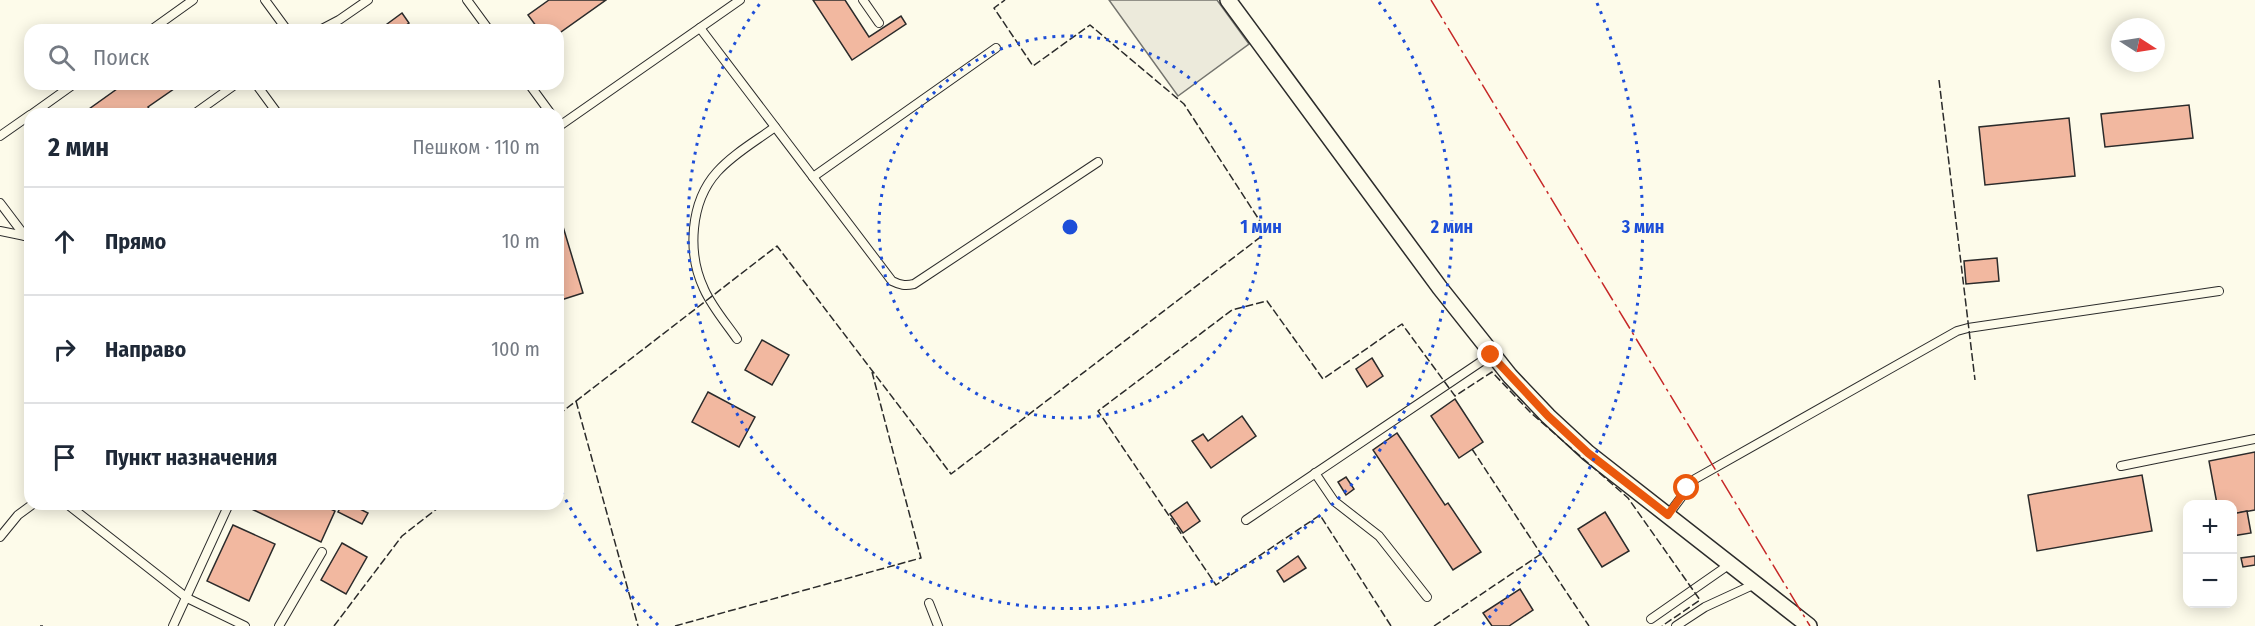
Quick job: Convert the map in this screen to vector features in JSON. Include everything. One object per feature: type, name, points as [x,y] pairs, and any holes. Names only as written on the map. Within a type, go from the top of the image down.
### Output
[{"type":"street","points":[[1228,0],[1491,355],[1548,416],[1588,453],[1809,626]]},
{"type":"lane","points":[[159,24],[193,0]]},
{"type":"lane","points":[[265,0],[283,24]]},
{"type":"lane","points":[[331,24],[368,0]]},
{"type":"lane","points":[[467,0],[485,24]]},
{"type":"lane","points":[[564,122],[740,0]]},
{"type":"lane","points":[[863,0],[879,23]]},
{"type":"lane","points":[[700,28],[892,281],[906,286],[914,284],[1098,162]]},
{"type":"lane","points":[[813,177],[996,48]]},
{"type":"lane","points":[[41,108],[66,90]]},
{"type":"lane","points":[[202,108],[228,90]]},
{"type":"lane","points":[[260,90],[273,108]]},
{"type":"lane","points":[[533,90],[547,108]]},
{"type":"lane","points":[[0,136],[24,120]]},
{"type":"lane","points":[[737,339],[700,280],[694,247],[694,226],[706,187],[717,172],[730,159],[775,127]]},
{"type":"lane","points":[[0,202],[24,232]]},
{"type":"lane","points":[[0,231],[24,236]]},
{"type":"lane","points":[[1668,515],[1695,479],[1957,331],[2219,291]]},
{"type":"lane","points":[[1246,520],[1491,355]]},
{"type":"lane","points":[[2121,466],[2255,439]]},
{"type":"lane","points":[[1316,473],[1334,501],[1379,536],[1427,597]]},
{"type":"lane","points":[[0,537],[25,510]]},
{"type":"lane","points":[[75,510],[187,598],[245,626]]},
{"type":"lane","points":[[173,626],[226,510]]},
{"type":"lane","points":[[279,626],[322,552]]},
{"type":"lane","points":[[1651,619],[1730,564]]},
{"type":"lane","points":[[1676,626],[1706,607],[1755,584]]},
{"type":"lane","points":[[929,603],[938,626]]},
{"type":"shaded area","points":[[1109,0],[1217,0],[1249,44],[1178,96]]},
{"type":"building","points":[[549,0],[606,0],[564,30],[564,24],[535,24],[528,15]]},
{"type":"building","points":[[813,0],[845,0],[869,37],[901,16],[906,24],[852,60]]},
{"type":"building","points":[[402,13],[409,23],[408,24],[387,24]]},
{"type":"building","points":[[116,90],[172,90],[149,108],[90,108]]},
{"type":"building","points":[[2189,105],[2193,138],[2105,147],[2101,114]]},
{"type":"building","points":[[2069,118],[2075,176],[1985,185],[1979,127]]},
{"type":"building","points":[[564,230],[583,293],[564,299]]},
{"type":"building","points":[[1997,258],[1999,281],[1966,284],[1964,261]]},
{"type":"building","points":[[762,340],[789,355],[772,385],[745,370]]},
{"type":"building","points":[[1372,358],[1383,376],[1367,387],[1356,369]]},
{"type":"building","points":[[708,392],[755,417],[739,447],[692,422]]},
{"type":"building","points":[[1455,399],[1483,442],[1459,458],[1431,416]]},
{"type":"building","points":[[1242,416],[1256,436],[1211,468],[1192,441],[1203,434],[1208,441]]},
{"type":"building","points":[[1397,433],[1445,505],[1448,503],[1481,552],[1453,570],[1373,450]]},
{"type":"building","points":[[2255,452],[2255,510],[2237,513],[2237,500],[2216,500],[2209,461]]},
{"type":"building","points":[[2142,475],[2152,531],[2037,551],[2028,495]]},
{"type":"building","points":[[1346,477],[1354,489],[1346,495],[1338,482]]},
{"type":"building","points":[[1187,502],[1200,521],[1183,533],[1170,514]]},
{"type":"building","points":[[254,510],[335,511],[321,542]]},
{"type":"building","points":[[339,510],[362,510],[368,513],[362,524],[338,512]]},
{"type":"building","points":[[2247,511],[2251,533],[2237,535],[2237,513]]},
{"type":"building","points":[[1605,512],[1629,551],[1602,567],[1578,529]]},
{"type":"building","points":[[233,525],[275,544],[249,601],[207,581]]},
{"type":"building","points":[[342,543],[367,557],[346,594],[321,580]]},
{"type":"building","points":[[1298,556],[1306,568],[1284,582],[1277,571]]},
{"type":"building","points":[[2255,556],[2255,565],[2243,567],[2241,558]]},
{"type":"building","points":[[1520,589],[1533,610],[1509,626],[1492,626],[1483,613]]},
{"type":"fence","points":[[564,410],[777,246],[951,474],[1267,232],[1184,104],[1090,25],[1033,66],[994,8],[1005,0]]},
{"type":"fence","points":[[1939,80],[1975,380]]},
{"type":"fence","points":[[1391,626],[1320,515],[1216,585],[1098,411],[1232,310],[1267,301],[1323,379],[1402,324],[1455,396],[1492,372],[1531,413],[1628,498],[1700,600],[1662,626]]},
{"type":"fence","points":[[675,626],[921,558],[872,372]]},
{"type":"fence","points":[[576,401],[638,626]]},
{"type":"fence","points":[[1472,449],[1541,554]]},
{"type":"fence","points":[[334,626],[402,536],[435,510]]},
{"type":"fence","points":[[1434,626],[1541,554],[1589,626]]},
{"type":"power","points":[[1431,0],[1810,626]]},
{"type":"route","points":[[1491,355],[1548,416],[1588,453],[1668,515],[1687,488]]}]
